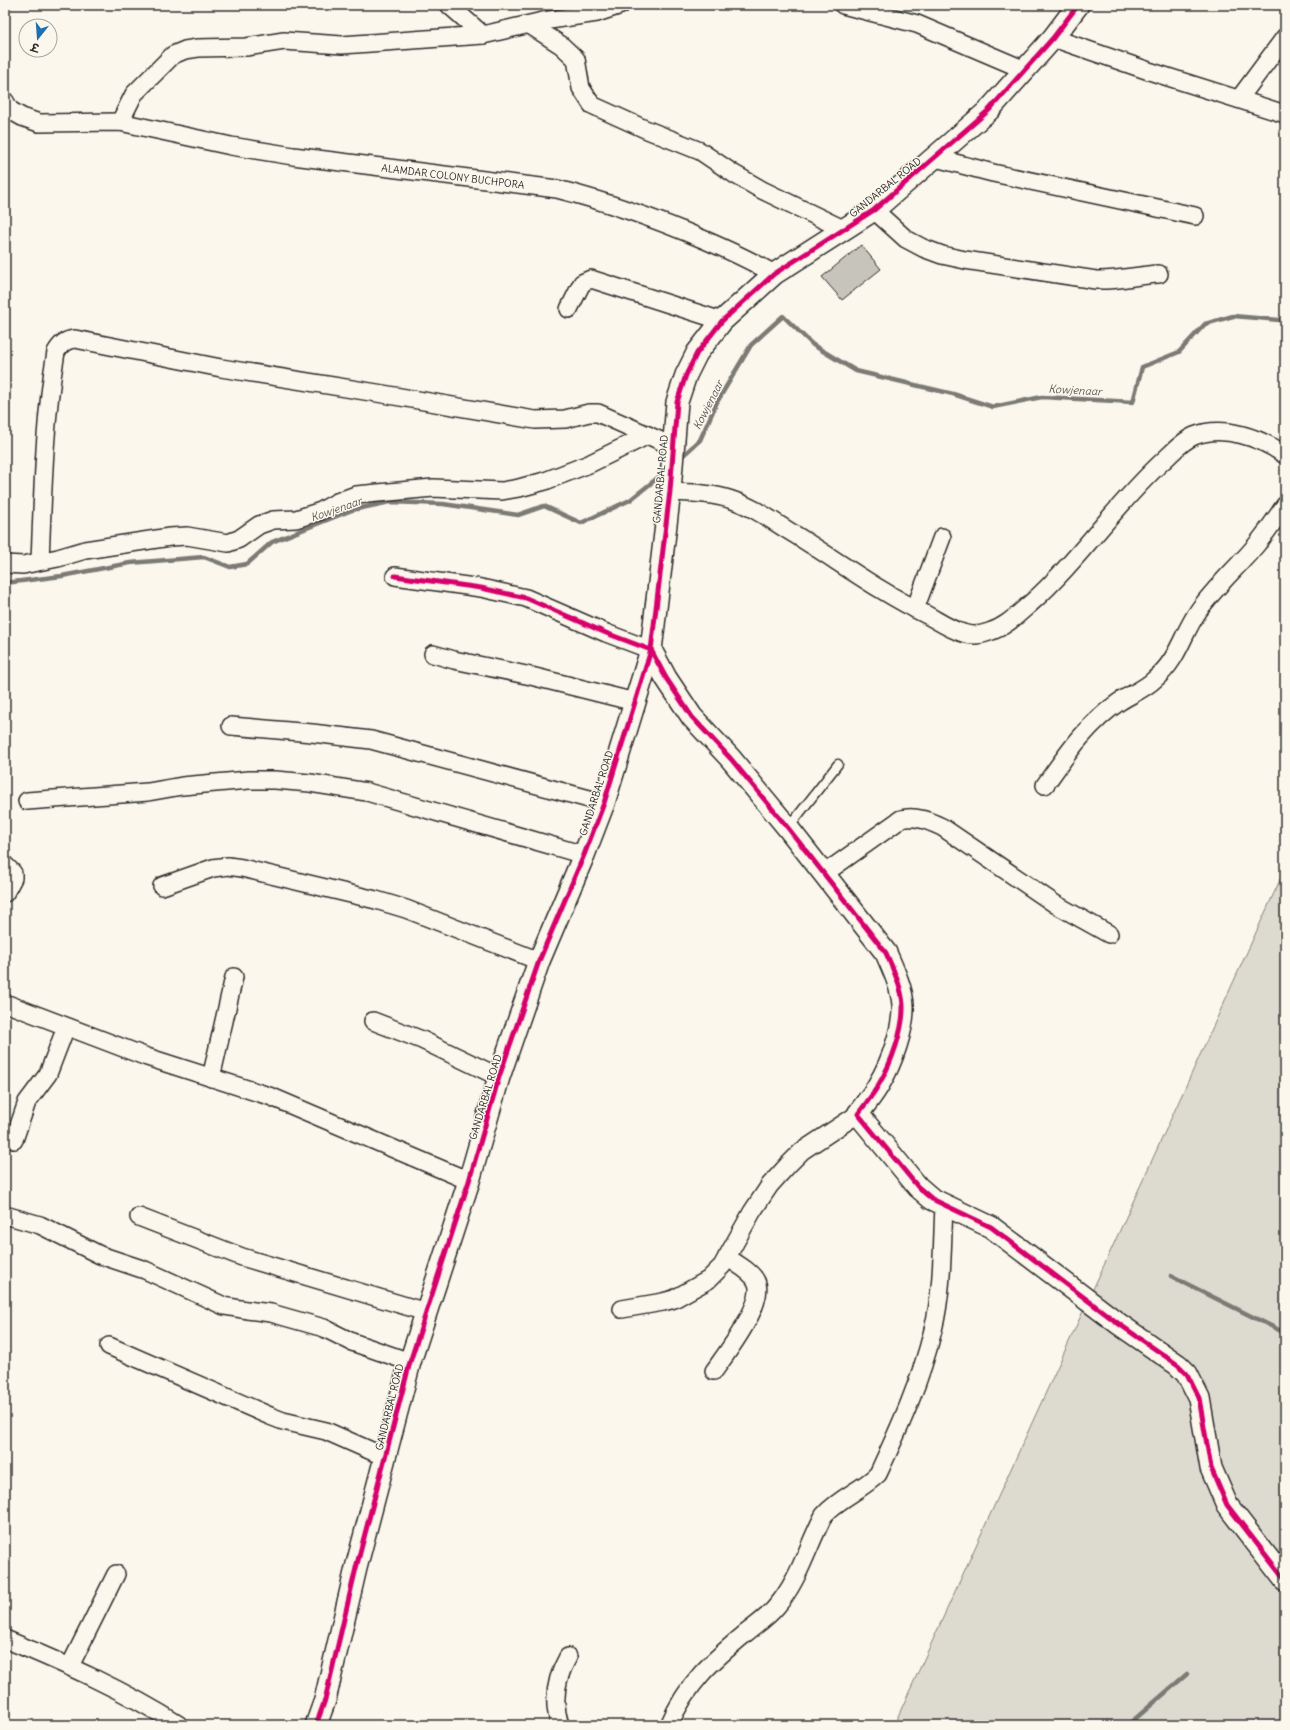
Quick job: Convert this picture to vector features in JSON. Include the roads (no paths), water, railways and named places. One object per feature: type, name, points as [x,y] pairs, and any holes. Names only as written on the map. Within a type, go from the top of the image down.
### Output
[{"type":"street","points":[[449,5],[483,35]]},
{"type":"street","points":[[120,122],[134,94],[173,56],[185,50],[198,48],[246,48],[284,41],[342,45],[483,35],[543,21],[597,13],[621,5]]},
{"type":"street","points":[[843,5],[917,24],[1025,70]]},
{"type":"street","name":"GANDARBAL ROAD","points":[[316,1725],[325,1700],[356,1568],[410,1362],[469,1181],[499,1077],[539,961],[584,855],[604,802],[651,650],[669,491],[676,402],[686,375],[697,353],[722,321],[774,274],[845,230],[874,210],[936,158],[989,110],[1053,38],[1078,5]]},
{"type":"street","points":[[530,25],[561,45],[576,59],[581,88],[592,105],[645,129],[700,151],[734,174],[762,190],[845,230]]},
{"type":"street","points":[[1239,99],[1285,37]]},
{"type":"street","points":[[1053,38],[1149,71],[1285,114]]},
{"type":"street","name":"ALAMDAR COLONY BUCHPORA","points":[[5,101],[10,110],[22,117],[40,123],[120,122],[230,146],[293,156],[557,189],[600,200],[669,224],[752,261],[774,274]]},
{"type":"street","points":[[936,158],[993,173],[1195,216]]},
{"type":"street","points":[[874,210],[906,239],[923,248],[965,260],[1096,280],[1115,280],[1159,274]]},
{"type":"street","points":[[569,309],[582,283],[591,279],[722,321]]},
{"type":"street","points":[[40,561],[44,447],[48,408],[56,352],[60,345],[67,340],[75,339],[221,368],[535,420],[547,421],[565,419],[598,412],[672,446]]},
{"type":"street","points":[[669,491],[712,495],[732,500],[756,510],[867,581],[915,609],[963,633],[976,635],[989,632],[1007,624],[1041,594],[1146,477],[1178,446],[1194,436],[1209,432],[1230,432],[1247,435],[1270,445],[1285,455]]},
{"type":"street","points":[[5,564],[23,565],[85,550],[170,537],[187,536],[228,543],[239,540],[259,525],[273,520],[296,519],[321,511],[337,502],[356,495],[434,488],[502,491],[519,488],[545,481],[589,464],[648,435]]},
{"type":"street","points":[[1045,785],[1075,742],[1093,724],[1119,702],[1155,680],[1169,665],[1178,651],[1197,612],[1218,585],[1256,545],[1285,504]]},
{"type":"street","points":[[915,609],[942,537]]},
{"type":"street","points":[[395,576],[481,588],[526,598],[651,650],[666,678],[692,717],[732,759],[825,873],[886,953],[895,971],[903,1004],[902,1023],[887,1068],[879,1084],[858,1114],[802,1151],[770,1185],[755,1207],[727,1257],[716,1273],[699,1287],[663,1302],[622,1309]]},
{"type":"street","points":[[433,654],[454,660],[531,676],[635,702]]},
{"type":"street","points":[[230,726],[371,740],[604,802]]},
{"type":"street","points":[[27,801],[148,792],[182,786],[249,780],[303,782],[338,786],[367,792],[584,855]]},
{"type":"street","points":[[825,873],[901,819],[915,818],[928,820],[942,827],[1055,904],[1109,934]]},
{"type":"street","points":[[5,865],[12,873],[13,878],[5,893]]},
{"type":"street","points":[[162,886],[213,868],[228,866],[242,868],[376,900],[406,909],[539,961]]},
{"type":"street","points":[[211,1078],[234,977]]},
{"type":"street","points":[[5,1003],[147,1057],[272,1097],[469,1181]]},
{"type":"street","points":[[373,1021],[422,1040],[499,1077]]},
{"type":"street","points":[[14,1140],[27,1102],[48,1074],[66,1027]]},
{"type":"street","points":[[858,1114],[918,1187],[932,1199],[991,1227],[1119,1324],[1178,1365],[1187,1374],[1199,1398],[1211,1468],[1224,1499],[1227,1505],[1285,1580]]},
{"type":"street","points":[[669,1725],[687,1689],[696,1678],[720,1654],[776,1608],[796,1576],[824,1515],[830,1509],[869,1483],[878,1474],[914,1394],[934,1329],[939,1296],[944,1206]]},
{"type":"street","points":[[5,1215],[40,1225],[100,1255],[145,1270],[224,1306],[271,1312],[285,1316],[324,1328],[352,1342],[410,1362]]},
{"type":"street","points":[[139,1217],[242,1257],[426,1312]]},
{"type":"street","points":[[714,1371],[738,1337],[759,1293],[759,1287],[756,1280],[727,1257]]},
{"type":"street","points":[[108,1346],[270,1416],[326,1431],[385,1457]]},
{"type":"street","points":[[70,1666],[116,1574]]},
{"type":"street","points":[[5,1639],[70,1666],[155,1710],[179,1725]]},
{"type":"street","points":[[560,1725],[557,1716],[556,1690],[562,1667],[568,1657]]},
{"type":"lane","points":[[788,828],[838,764]]},
{"type":"waterway","name":"Kowjenaar","points":[[679,459],[700,440],[717,402],[751,345],[783,316],[813,345],[856,371],[953,394],[993,407],[1042,397],[1133,402],[1142,367],[1179,352],[1205,324],[1233,316],[1279,320],[1285,318]]},
{"type":"waterway","name":"Kowjenaar","points":[[5,583],[62,576],[130,563],[204,557],[230,567],[247,564],[272,542],[352,510],[390,502],[443,504],[518,515],[544,506],[581,523],[630,500],[665,472]]},
{"type":"waterway","points":[[1171,1276],[1285,1333]]},
{"type":"waterway","points":[[1128,1725],[1187,1674]]}]
